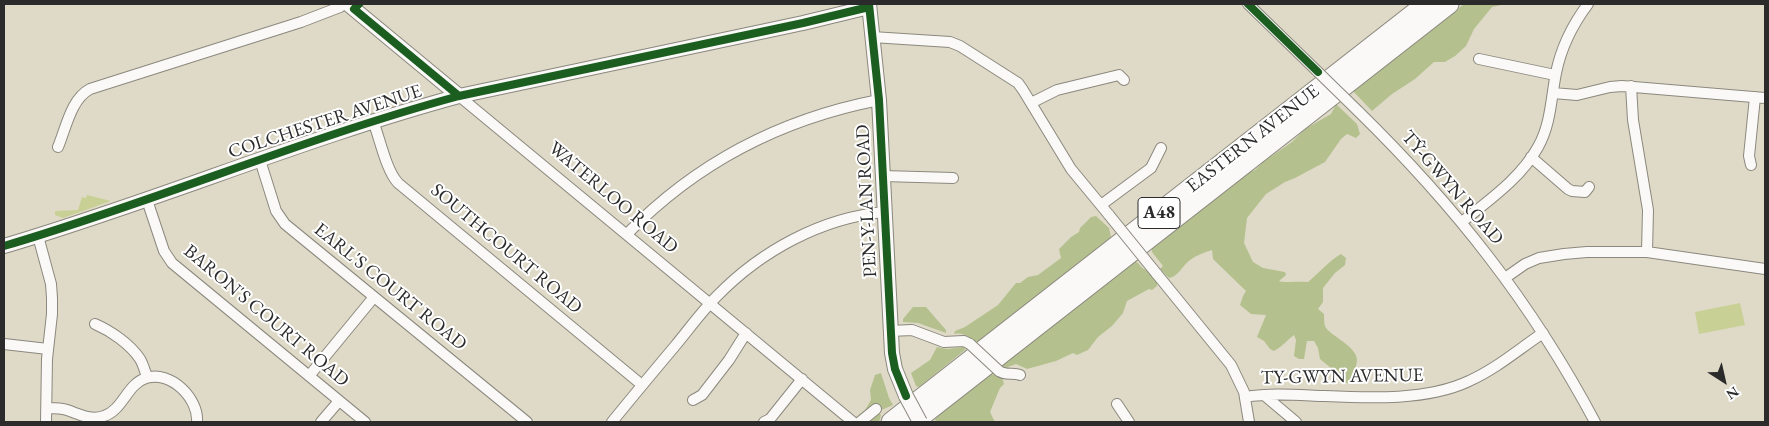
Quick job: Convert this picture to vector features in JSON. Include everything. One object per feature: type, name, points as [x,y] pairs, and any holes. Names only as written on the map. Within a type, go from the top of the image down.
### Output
[{"type":"highway","name":"EASTERN AVENUE","points":[[891,422],[1426,4]]},
{"type":"highway","name":"EASTERN AVENUE","points":[[914,422],[1449,4]]},
{"type":"street","name":"TŶ-GWYN ROAD","points":[[1248,4],[1420,173],[1462,222],[1505,278],[1543,333],[1595,422]]},
{"type":"street","points":[[1462,222],[1512,179],[1538,148],[1544,132],[1560,58],[1569,35],[1588,4]]},
{"type":"street","points":[[58,147],[76,102],[84,92],[90,89],[351,5]]},
{"type":"street","name":"WATERLOO ROAD","points":[[351,5],[853,422]]},
{"type":"street","name":"COLCHESTER AVENUE","points":[[4,246],[78,224],[373,121],[459,96],[803,23],[869,6]]},
{"type":"street","name":"PEN-Y-LAN ROAD","points":[[869,6],[879,100],[890,331],[894,363],[906,396],[920,422]]},
{"type":"street","points":[[872,37],[943,40],[955,43],[1011,78],[1023,90],[1071,169],[1231,365],[1245,397],[1249,422]]},
{"type":"street","points":[[1479,59],[1555,75]]},
{"type":"street","points":[[1031,103],[1057,90],[1068,87],[1120,76],[1124,80]]},
{"type":"street","points":[[1553,93],[1577,95],[1610,87],[1630,86],[1760,98],[1749,156],[1751,165]]},
{"type":"street","points":[[1630,86],[1633,120],[1648,210],[1647,252]]},
{"type":"street","points":[[627,234],[682,185],[750,142],[788,125],[834,110],[879,100]]},
{"type":"street","name":"SOUTHCOURT ROAD","points":[[373,121],[398,183],[642,385]]},
{"type":"street","points":[[1100,205],[1151,168],[1161,148]]},
{"type":"street","points":[[1531,158],[1572,192],[1585,192],[1589,187]]},
{"type":"street","name":"EARL'S COURT ROAD","points":[[260,160],[279,217],[285,224],[527,422]]},
{"type":"street","points":[[883,176],[953,178]]},
{"type":"street","name":"BARON'S COURT ROAD","points":[[147,200],[164,251],[172,263],[365,422]]},
{"type":"street","points":[[612,422],[716,296],[745,272],[792,240],[845,219],[884,212]]},
{"type":"street","points":[[38,236],[51,284],[52,314],[48,349],[48,408],[46,422]]},
{"type":"street","points":[[1505,278],[1525,264],[1550,256],[1587,252],[1647,252],[1765,269]]},
{"type":"street","points":[[309,376],[374,296]]},
{"type":"street","points":[[95,324],[108,330],[136,354],[143,364],[147,378]]},
{"type":"street","points":[[890,331],[912,330],[944,342],[964,341],[970,344],[999,371],[1004,374],[1014,373],[1020,376]]},
{"type":"street","points":[[693,400],[702,395],[729,360],[746,333]]},
{"type":"street","name":"TY-GWYN AVENUE","points":[[1245,397],[1286,394],[1380,397],[1442,391],[1478,377],[1543,333]]},
{"type":"street","points":[[4,344],[48,349]]},
{"type":"street","points":[[48,408],[67,410],[86,419],[98,418],[110,414],[137,383],[154,376],[168,379],[190,397],[196,408],[198,422]]},
{"type":"street","points":[[764,422],[770,419],[802,380]]},
{"type":"street","points":[[1264,395],[1296,422]]},
{"type":"street","points":[[321,422],[339,401]]},
{"type":"street","points":[[1117,404],[1129,422]]},
{"type":"street","points":[[860,422],[876,409]]},
{"type":"green space","points":[[1464,4],[1505,4],[1492,7],[1474,29],[1466,46],[1455,56],[1445,62],[1434,62],[1415,79],[1392,94],[1372,111],[1352,90]]},
{"type":"green space","points":[[1336,104],[1357,124],[1360,134],[1356,138],[1347,134],[1341,139],[1325,162],[1266,194],[1247,218],[1244,243],[1253,262],[1263,268],[1285,272],[1286,275],[1279,281],[1281,282],[1308,282],[1341,254],[1346,258],[1345,265],[1335,273],[1323,288],[1323,302],[1318,309],[1324,314],[1327,329],[1353,350],[1356,356],[1357,364],[1351,384],[1339,381],[1338,374],[1320,359],[1318,348],[1314,341],[1307,341],[1304,359],[1299,359],[1294,356],[1296,340],[1294,335],[1274,351],[1257,337],[1266,315],[1251,314],[1240,305],[1246,291],[1213,259],[1212,250],[1193,258],[1178,273],[1169,278],[1160,269],[1163,266],[1152,252],[1152,248],[1247,173],[1255,170],[1263,162],[1292,142],[1305,129],[1331,114]]},
{"type":"green space","points":[[87,195],[111,201],[63,218],[55,215],[55,211],[78,210],[82,197],[86,198]]},
{"type":"green space","points":[[1096,216],[1109,228],[1111,237],[981,342],[974,341],[966,335],[954,334],[955,331],[965,327],[998,305],[1016,283],[1020,283],[1028,277],[1038,275],[1061,258],[1059,249],[1079,232],[1080,228],[1091,217]]},
{"type":"green space","points":[[1134,261],[1157,279],[1157,286],[1127,301],[1123,313],[1112,326],[1098,337],[1088,350],[1077,355],[1073,353],[1056,361],[1027,369],[1016,364],[1005,368],[1001,366],[1112,277],[1120,274]]},
{"type":"green space","points":[[1740,303],[1745,325],[1699,334],[1695,312]]},
{"type":"green space","points":[[913,307],[926,307],[946,330],[946,333],[918,323],[903,322],[903,319]]},
{"type":"green space","points":[[937,347],[947,349],[963,347],[966,349],[919,387],[916,386],[911,373],[930,360]]},
{"type":"green space","points":[[881,373],[893,405],[877,412],[881,415],[879,422],[855,422],[856,417],[865,410],[871,400],[870,390],[875,375]]},
{"type":"green space","points":[[991,374],[1002,377],[1004,384],[1000,388],[990,412],[995,422],[936,422],[935,419],[940,414]]},
{"type":"cycle path","points":[[359,4],[354,9],[459,96]]},
{"type":"cycle path","points":[[869,4],[879,100],[892,353],[895,369],[906,396]]},
{"type":"cycle path","points":[[1248,4],[1318,72]]},
{"type":"cycle path","points":[[4,246],[344,131],[459,96],[803,23],[869,7]]}]
